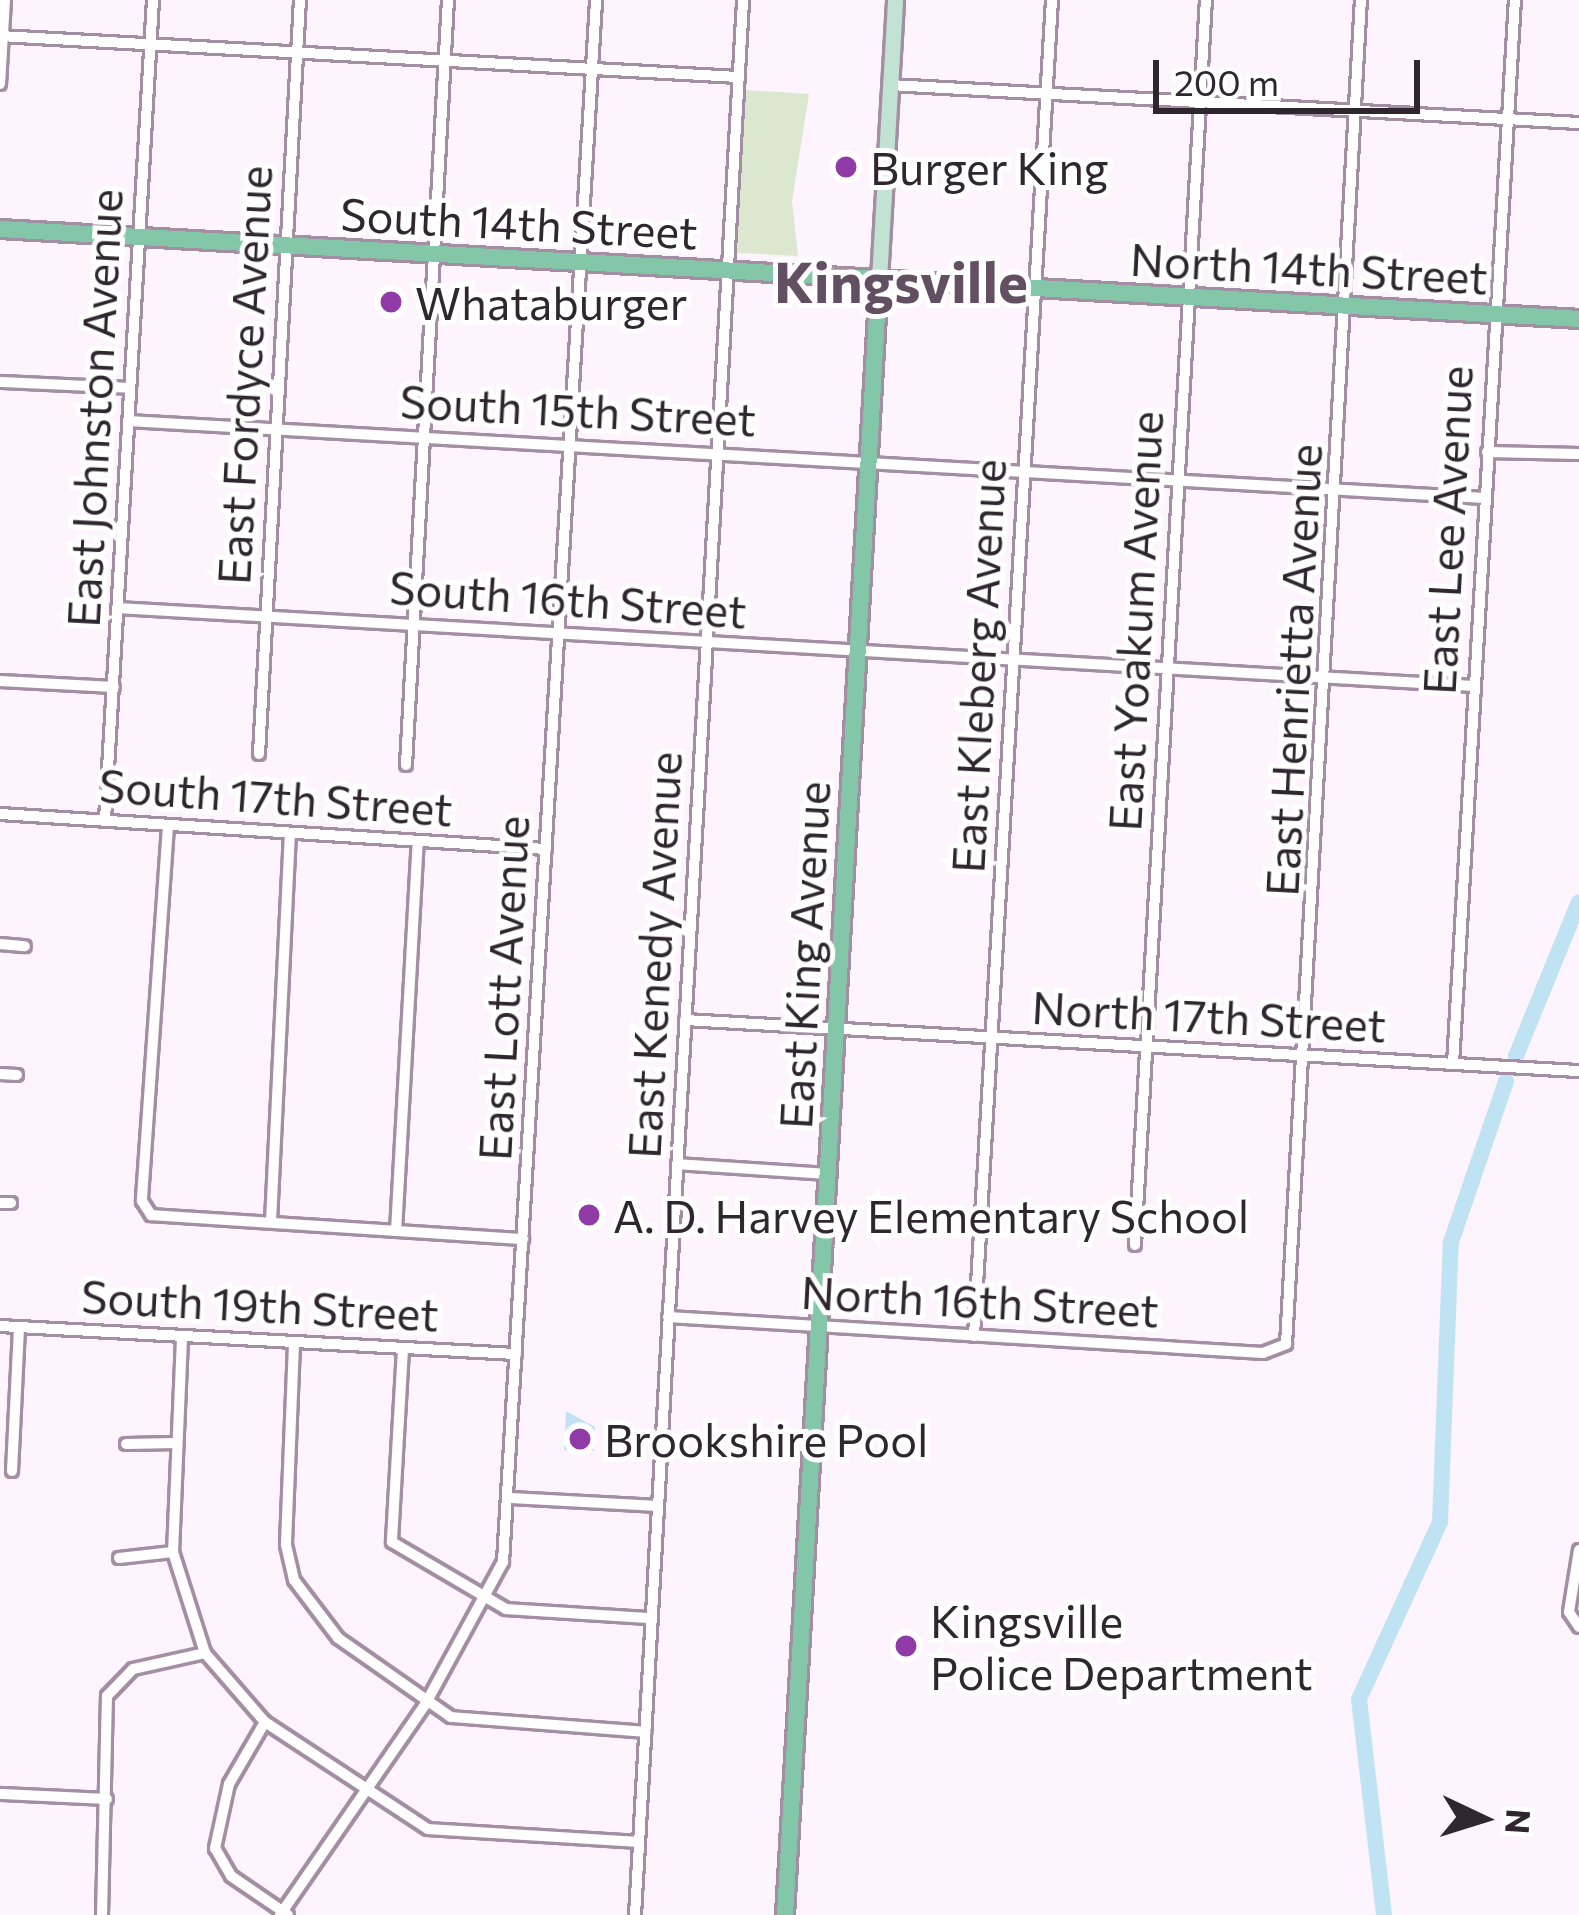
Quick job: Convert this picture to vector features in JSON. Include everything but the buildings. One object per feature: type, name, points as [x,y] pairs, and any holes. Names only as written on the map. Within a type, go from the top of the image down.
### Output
[{"type":"main road","name":"East King Avenue","points":[[785,1915],[895,0]]},
{"type":"main road","name":"South 14th Street","points":[[0,229],[1034,287]]},
{"type":"main road","name":"North 14th Street","points":[[1034,287],[1579,319]]},
{"type":"street","points":[[0,84],[5,0]]},
{"type":"street","name":"East Johnston Avenue","points":[[105,820],[153,0]]},
{"type":"street","name":"East Fordyce Avenue","points":[[259,754],[300,0]]},
{"type":"street","points":[[406,765],[410,624],[448,0]]},
{"type":"street","name":"East Lott Avenue","points":[[283,1914],[490,1601],[511,1498],[596,0]]},
{"type":"street","name":"East Kenedy Avenue","points":[[634,1915],[742,0]]},
{"type":"street","name":"East Kleberg Avenue","points":[[974,1336],[1052,0]]},
{"type":"street","name":"East Yoakum Avenue","points":[[1135,1245],[1207,0]]},
{"type":"street","name":"East Henrietta Avenue","points":[[1286,1344],[1338,490],[1352,110],[1361,0]]},
{"type":"street","name":"East Lee Avenue","points":[[1453,1064],[1493,314],[1515,0]]},
{"type":"street","points":[[1,36],[738,77]]},
{"type":"street","points":[[890,85],[1579,123]]},
{"type":"street","points":[[0,382],[130,388]]},
{"type":"street","name":"South 15th Street","points":[[128,421],[570,442],[869,464],[1485,498]]},
{"type":"street","points":[[1487,452],[1579,454]]},
{"type":"street","name":"South 16th Street","points":[[117,608],[1016,660]]},
{"type":"street","points":[[1016,660],[1474,686]]},
{"type":"street","points":[[0,681],[114,687]]},
{"type":"street","name":"South 17th Street","points":[[0,814],[546,850]]},
{"type":"street","points":[[168,826],[142,1201],[151,1216],[523,1239]]},
{"type":"street","points":[[271,1221],[290,836]]},
{"type":"street","points":[[396,1231],[418,843]]},
{"type":"street","points":[[0,944],[25,946]]},
{"type":"street","points":[[685,1020],[836,1029]]},
{"type":"street","name":"North 17th Street","points":[[836,1029],[1579,1071]]},
{"type":"street","points":[[0,1074],[17,1075]]},
{"type":"street","points":[[677,1164],[827,1174]]},
{"type":"street","name":"North 16th Street","points":[[668,1317],[1263,1352],[1286,1344]]},
{"type":"street","name":"South 19th Street","points":[[0,1326],[516,1354]]},
{"type":"street","points":[[12,1471],[19,1327]]},
{"type":"street","points":[[182,1337],[173,1552],[205,1653],[265,1722],[362,1790],[428,1829],[639,1842]]},
{"type":"street","points":[[294,1344],[285,1514],[294,1580],[338,1638],[426,1702],[477,1722],[645,1732]]},
{"type":"street","points":[[403,1349],[392,1542],[490,1601],[651,1618]]},
{"type":"street","points":[[126,1444],[176,1443]]},
{"type":"street","points":[[511,1498],[658,1506]]},
{"type":"street","points":[[1579,1550],[1569,1612],[1579,1627]]},
{"type":"street","points":[[119,1558],[173,1552]]},
{"type":"street","points":[[102,1915],[116,1677],[205,1653]]},
{"type":"street","points":[[265,1722],[229,1784],[215,1848],[231,1876],[283,1914]]},
{"type":"street","points":[[0,1794],[106,1798]]},
{"type":"green space","points":[[744,90],[809,94],[792,201],[798,256],[737,253]]},
{"type":"water","name":"Brookshire Pool","points":[[566,1411],[595,1427],[594,1451],[564,1450]]},
{"type":"waterway","points":[[1516,1056],[1579,902]]},
{"type":"waterway","points":[[1384,1915],[1359,1699],[1440,1522],[1451,1242],[1506,1081]]},
{"type":"place","name":"Burger King","points":[[846,167]]},
{"type":"place","name":"Whataburger","points":[[391,302]]},
{"type":"place","name":"A. D. Harvey Elementary School","points":[[589,1215]]},
{"type":"place","name":"Brookshire Pool","points":[[580,1439]]},
{"type":"place","name":"Kingsville Police Department","points":[[906,1646]]},
{"type":"district","name":"Kingsville","points":[[901,281]]}]
